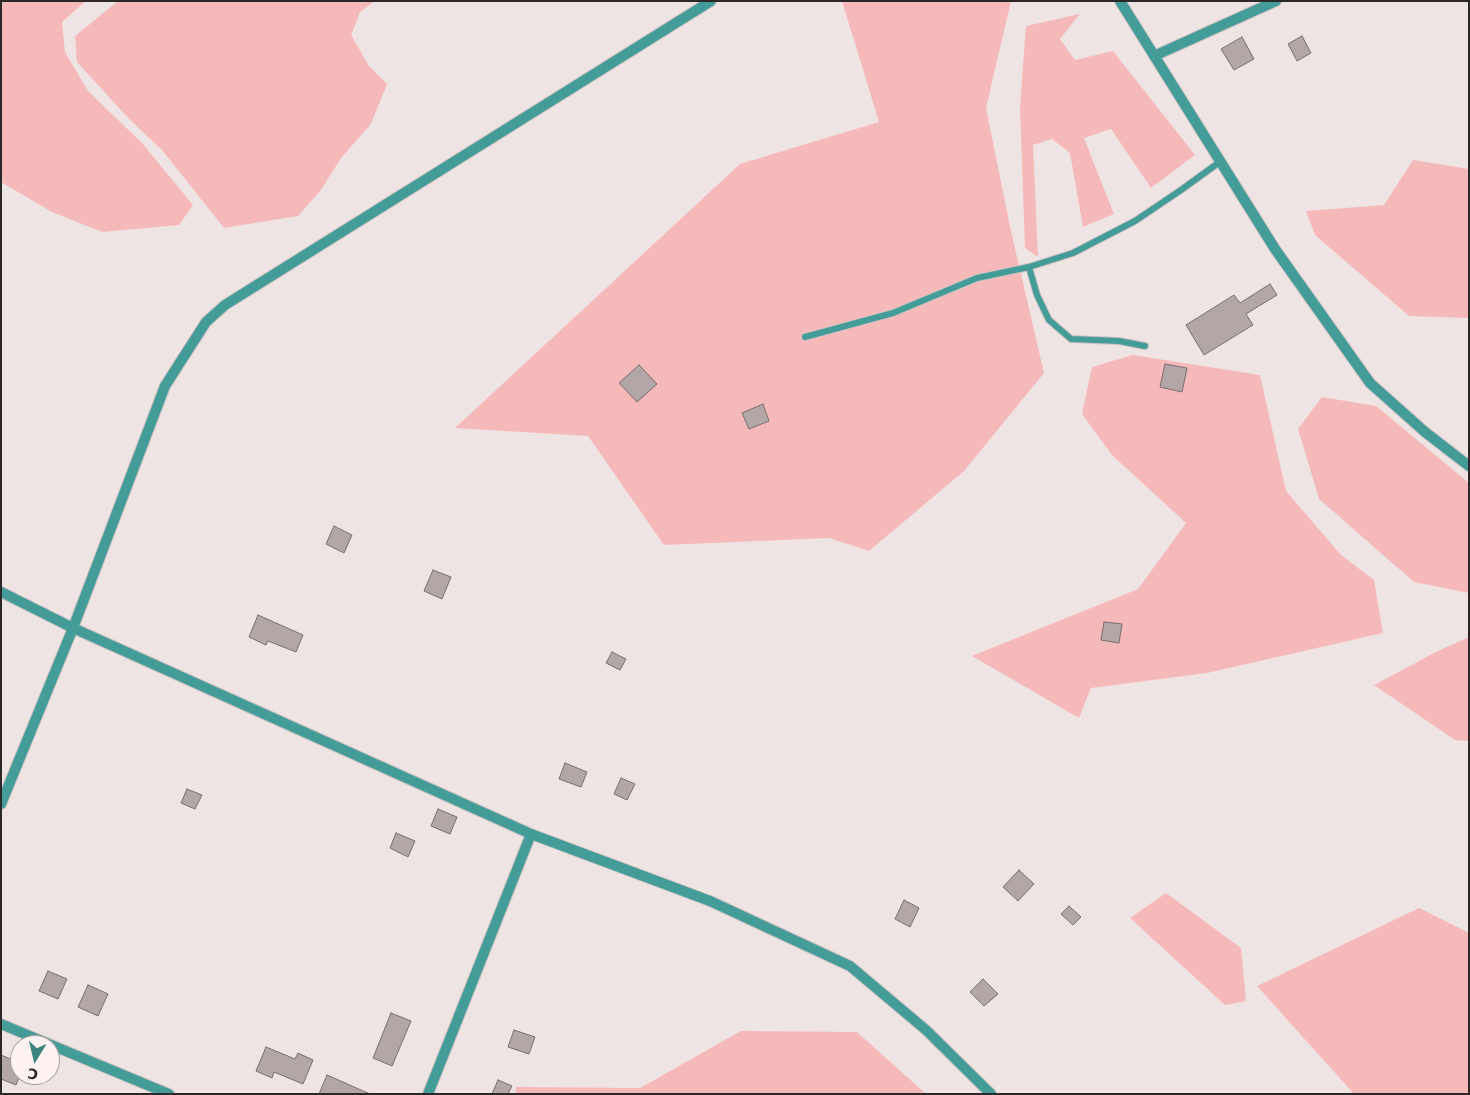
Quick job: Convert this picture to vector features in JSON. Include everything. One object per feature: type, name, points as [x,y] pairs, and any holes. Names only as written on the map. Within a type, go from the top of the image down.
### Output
[{"type":"street","points":[[1,804],[73,628],[165,386],[206,322],[225,305],[711,1]]},
{"type":"street","points":[[1120,1],[1275,248],[1370,383],[1425,432],[1469,466]]},
{"type":"street","points":[[1154,56],[1276,1]]},
{"type":"street","points":[[1,592],[73,628],[531,834],[710,901],[850,966],[926,1030],[991,1094]]},
{"type":"street","points":[[428,1094],[531,834]]},
{"type":"street","points":[[1,1024],[162,1092]]},
{"type":"lane","points":[[805,338],[893,313],[977,278],[1029,267],[1073,252],[1135,221],[1221,161]]},
{"type":"lane","points":[[1029,267],[1037,294],[1049,320],[1071,339],[1119,342],[1145,346]]},
{"type":"shaded area","points":[[1,1],[86,1],[62,22],[65,52],[88,91],[142,143],[193,205],[179,225],[102,232],[52,212],[1,182]]},
{"type":"shaded area","points":[[118,1],[375,1],[360,12],[351,35],[369,66],[387,84],[371,124],[341,158],[321,190],[298,216],[224,228],[162,150],[130,120],[77,62],[75,36]]},
{"type":"shaded area","points":[[842,1],[1011,1],[986,108],[1011,231],[1044,373],[964,471],[869,551],[829,538],[664,545],[588,436],[455,428],[740,164],[879,122]]},
{"type":"shaded area","points":[[1080,14],[1060,39],[1075,60],[1113,51],[1195,155],[1151,188],[1111,129],[1084,138],[1114,214],[1083,227],[1070,153],[1052,139],[1033,145],[1038,257],[1025,248],[1020,107],[1026,26]]},
{"type":"shaded area","points":[[1413,160],[1469,169],[1469,318],[1409,316],[1315,235],[1306,211],[1384,205]]},
{"type":"shaded area","points":[[1133,355],[1260,375],[1286,491],[1341,555],[1374,580],[1383,633],[1207,673],[1091,688],[1079,718],[972,656],[1138,589],[1186,523],[1112,455],[1082,414],[1092,367]]},
{"type":"shaded area","points":[[1322,397],[1376,406],[1469,483],[1469,593],[1414,582],[1319,499],[1298,429]]},
{"type":"shaded area","points":[[1469,637],[1469,741],[1455,740],[1374,685],[1436,652]]},
{"type":"shaded area","points":[[1166,893],[1241,948],[1246,1001],[1225,1005],[1130,918]]},
{"type":"shaded area","points":[[1419,908],[1469,933],[1469,1094],[1354,1094],[1257,986]]},
{"type":"shaded area","points":[[741,1031],[857,1032],[926,1094],[516,1094],[516,1087],[640,1088]]},
{"type":"building","points":[[1302,36],[1311,53],[1297,61],[1288,44]]},
{"type":"building","points":[[1242,37],[1254,59],[1234,70],[1221,49]]},
{"type":"building","points":[[1270,284],[1277,295],[1246,314],[1253,325],[1204,355],[1186,325],[1234,295],[1240,303]]},
{"type":"building","points":[[1165,364],[1187,368],[1182,392],[1160,387]]},
{"type":"building","points":[[639,365],[657,384],[637,402],[619,383]]},
{"type":"building","points":[[763,404],[769,421],[749,429],[742,413]]},
{"type":"building","points":[[334,526],[352,535],[344,553],[326,544]]},
{"type":"building","points":[[433,570],[451,577],[442,599],[424,591]]},
{"type":"building","points":[[258,615],[303,635],[296,652],[268,641],[266,645],[249,637]]},
{"type":"building","points":[[1104,622],[1122,624],[1119,643],[1101,640]]},
{"type":"building","points":[[612,652],[626,659],[620,670],[606,663]]},
{"type":"building","points":[[565,763],[587,772],[581,787],[559,779]]},
{"type":"building","points":[[621,778],[635,784],[627,800],[614,794]]},
{"type":"building","points":[[187,789],[202,795],[195,809],[181,803]]},
{"type":"building","points":[[438,809],[457,817],[450,834],[431,826]]},
{"type":"building","points":[[396,833],[415,841],[408,857],[390,848]]},
{"type":"building","points":[[1019,870],[1034,884],[1018,901],[1003,887]]},
{"type":"building","points":[[904,900],[919,908],[910,927],[895,919]]},
{"type":"building","points":[[1069,906],[1081,917],[1073,925],[1061,914]]},
{"type":"building","points":[[48,971],[67,979],[58,999],[39,991]]},
{"type":"building","points":[[983,979],[998,994],[984,1006],[970,992]]},
{"type":"building","points":[[88,985],[108,994],[98,1016],[78,1007]]},
{"type":"building","points":[[391,1013],[411,1021],[392,1066],[373,1058]]},
{"type":"building","points":[[514,1030],[535,1037],[529,1054],[508,1047]]},
{"type":"building","points":[[266,1047],[295,1059],[298,1053],[313,1060],[303,1084],[274,1072],[272,1078],[256,1071]]},
{"type":"building","points":[[1,1055],[10,1059],[10,1083],[1,1079]]},
{"type":"building","points":[[327,1075],[370,1094],[319,1094]]},
{"type":"building","points":[[498,1080],[512,1086],[508,1094],[492,1094]]}]
